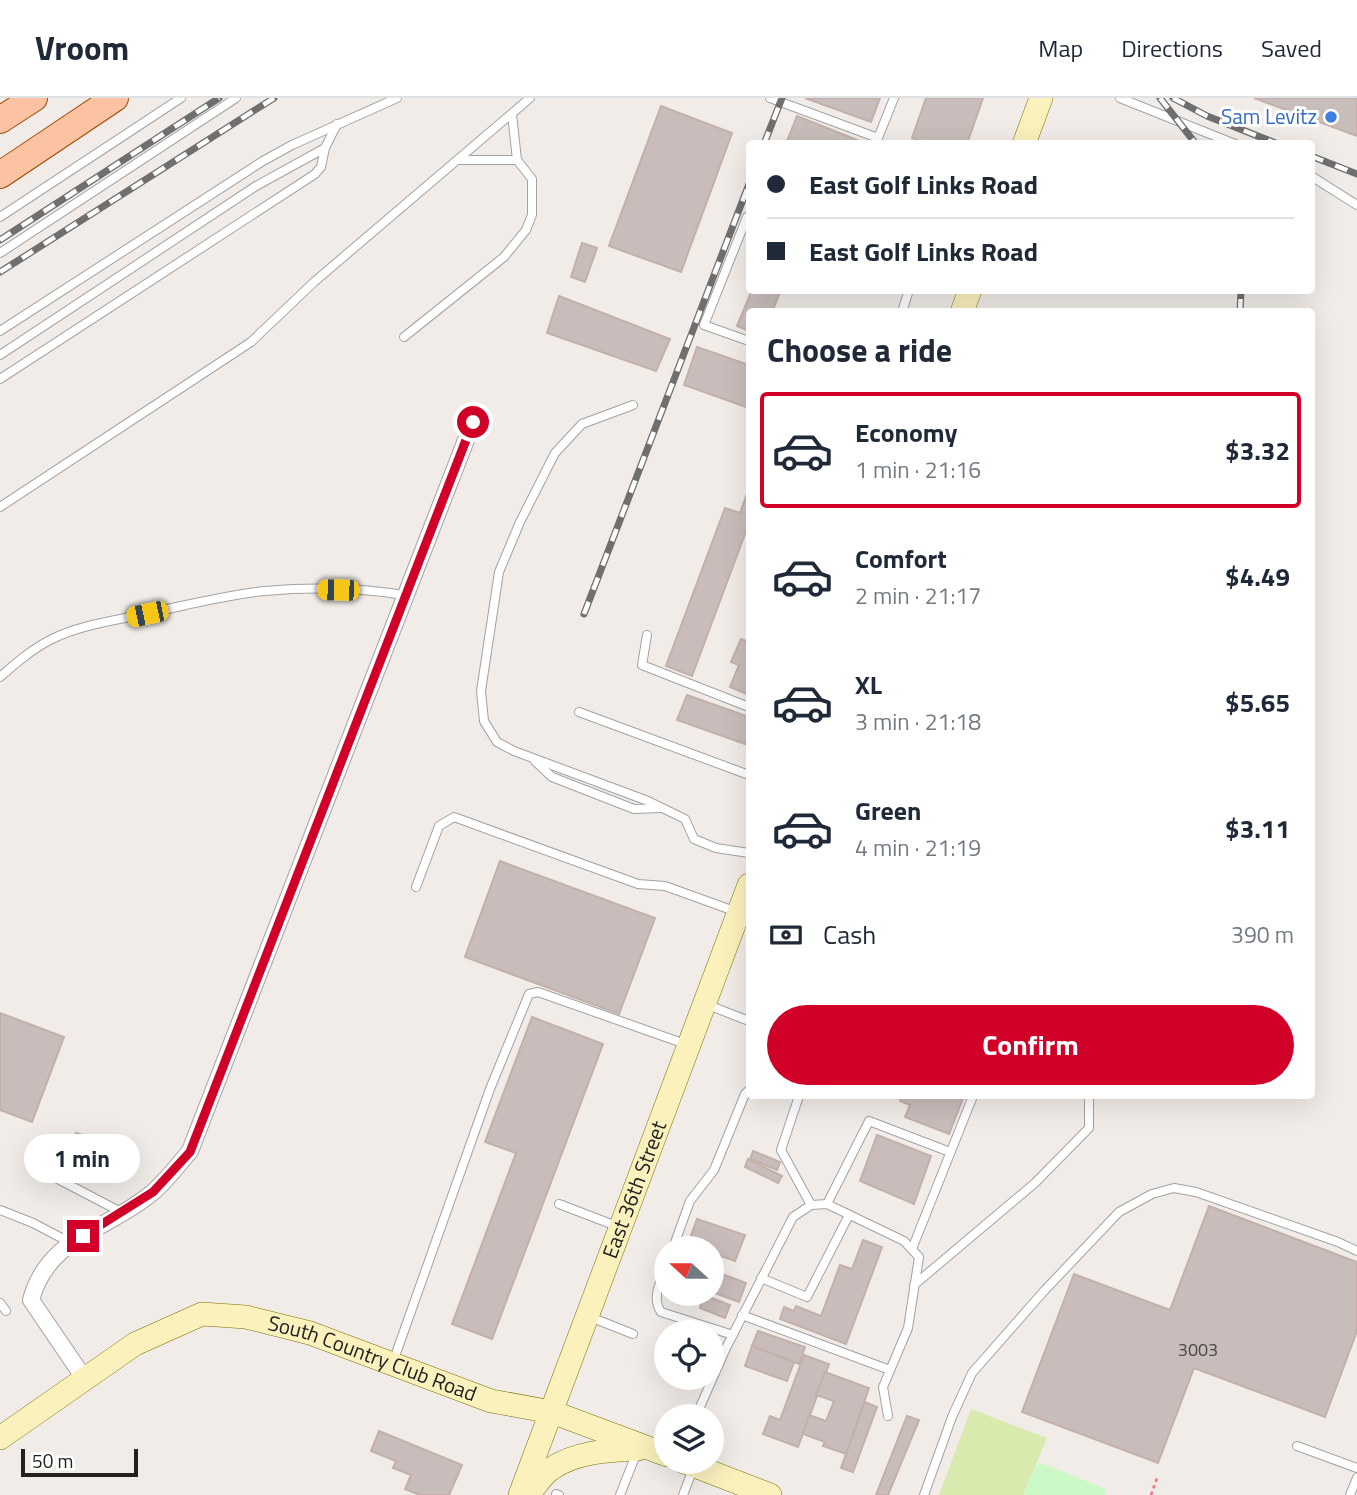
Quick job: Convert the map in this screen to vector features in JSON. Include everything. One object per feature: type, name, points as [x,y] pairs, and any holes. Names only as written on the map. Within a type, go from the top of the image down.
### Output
[{"type":"main road","points":[[0,120],[34,98]]},
{"type":"main road","points":[[0,174],[115,98]]},
{"type":"street","points":[[1025,140],[1041,98]]},
{"type":"street","points":[[84,1378],[31,1300],[36,1281],[55,1255],[153,1192],[190,1152],[473,422]]},
{"type":"street","name":"East 36th Street","points":[[520,1495],[746,893]]},
{"type":"street","name":"South Country Club Road","points":[[0,1438],[135,1344],[202,1314],[246,1317],[310,1333],[491,1401],[552,1412],[651,1451]]},
{"type":"street","points":[[528,1495],[550,1470],[578,1456],[614,1449],[651,1451]]},
{"type":"street","points":[[714,1474],[770,1495]]},
{"type":"lane","points":[[0,217],[181,98]]},
{"type":"lane","points":[[0,253],[236,98]]},
{"type":"lane","points":[[0,331],[238,176],[292,145],[397,98]]},
{"type":"lane","points":[[0,507],[251,342],[314,282],[530,98]]},
{"type":"lane","points":[[770,98],[879,140]]},
{"type":"lane","points":[[882,140],[894,98]]},
{"type":"lane","points":[[1120,98],[1225,140]]},
{"type":"lane","points":[[404,337],[504,257],[526,230],[532,215],[532,179],[517,160],[512,114]]},
{"type":"lane","points":[[0,379],[315,174],[321,167],[325,148],[337,124]]},
{"type":"lane","points":[[0,355],[256,187],[325,148]]},
{"type":"lane","points":[[458,160],[517,160]]},
{"type":"lane","points":[[1315,179],[1357,205]]},
{"type":"lane","points":[[746,219],[704,325],[746,340]]},
{"type":"lane","points":[[633,405],[582,424],[555,453],[520,522],[499,572],[481,691],[484,721],[497,742],[648,800],[685,819],[694,839],[716,848],[746,853]]},
{"type":"lane","points":[[0,677],[26,655],[54,638],[91,625],[226,597],[264,591],[300,590],[377,591],[404,595]]},
{"type":"lane","points":[[647,635],[642,665],[746,706]]},
{"type":"lane","points":[[579,712],[746,774]]},
{"type":"lane","points":[[416,887],[439,826],[454,817],[638,884],[665,886],[738,913]]},
{"type":"lane","points":[[391,1365],[490,1088],[529,994],[538,992],[690,1045]]},
{"type":"lane","points":[[705,1004],[746,1020]]},
{"type":"lane","points":[[677,1236],[690,1202],[714,1170],[746,1093]]},
{"type":"lane","points":[[798,1099],[782,1150],[811,1205]]},
{"type":"lane","points":[[912,1250],[972,1099]]},
{"type":"lane","points":[[914,1285],[1035,1183],[1089,1128],[1089,1099]]},
{"type":"lane","points":[[827,1204],[869,1121],[950,1152]]},
{"type":"lane","points":[[54,1177],[123,1213]]},
{"type":"lane","points":[[924,1495],[952,1417],[972,1373],[1044,1291],[1119,1212],[1152,1194],[1174,1188],[1196,1192],[1357,1251]]},
{"type":"lane","points":[[559,1204],[621,1227]]},
{"type":"lane","points":[[701,1404],[793,1217],[811,1205],[827,1204],[904,1241],[919,1257],[908,1328],[883,1387],[888,1416]]},
{"type":"lane","points":[[0,1210],[33,1223],[71,1244]]},
{"type":"lane","points":[[761,1278],[807,1297],[849,1215]]},
{"type":"lane","points":[[0,1303],[6,1311]]},
{"type":"lane","points":[[656,1306],[661,1312],[733,1335]]},
{"type":"lane","points":[[743,1315],[890,1370]]},
{"type":"lane","points":[[588,1316],[633,1334]]},
{"type":"lane","points":[[1297,1446],[1357,1468]]},
{"type":"lane","points":[[620,1495],[651,1451]]},
{"type":"lane","points":[[683,1495],[686,1474]]},
{"type":"lane","points":[[1350,1495],[1357,1478]]},
{"type":"path","points":[[1150,1495],[1157,1478]]},
{"type":"green space","points":[[971,1409],[1047,1438],[1023,1495],[939,1495]]},
{"type":"green space","points":[[1038,1462],[1106,1489],[1104,1495],[1023,1495]]},
{"type":"building","points":[[805,98],[880,98],[871,122]]},
{"type":"building","points":[[926,98],[983,98],[968,140],[912,138]]},
{"type":"building","name":"Sam Levitz","points":[[1254,98],[1357,98],[1357,136]]},
{"type":"building","points":[[661,106],[732,133],[681,272],[609,246]]},
{"type":"building","points":[[797,116],[857,140],[788,140]]},
{"type":"building","points":[[582,243],[597,248],[585,282],[571,277]]},
{"type":"building","points":[[750,294],[779,294],[774,308],[746,308],[746,330],[737,326]]},
{"type":"building","points":[[559,296],[670,339],[656,371],[547,333]]},
{"type":"building","points":[[697,347],[746,364],[746,407],[684,385]]},
{"type":"building","points":[[746,496],[746,531],[692,676],[666,666],[725,508],[740,513]]},
{"type":"building","points":[[741,639],[746,641],[746,694],[730,687],[739,665],[731,662]]},
{"type":"building","points":[[687,695],[746,716],[746,742],[745,744],[677,720]]},
{"type":"building","points":[[500,861],[655,918],[619,1014],[465,957]]},
{"type":"building","points":[[0,1013],[64,1037],[32,1122],[0,1110]]},
{"type":"building","points":[[532,1017],[603,1044],[492,1339],[452,1324],[516,1153],[485,1142]]},
{"type":"building","points":[[963,1099],[949,1134],[905,1117],[910,1105],[900,1101]]},
{"type":"building","points":[[76,1133],[93,1138],[81,1169],[64,1163]]},
{"type":"building","points":[[877,1135],[931,1156],[914,1204],[860,1181]]},
{"type":"building","points":[[753,1151],[780,1162],[777,1170],[750,1159]]},
{"type":"building","points":[[748,1159],[782,1176],[778,1183],[745,1167]]},
{"type":"building","points":[[1209,1206],[1357,1262],[1357,1331],[1325,1417],[1194,1368],[1158,1463],[1022,1412],[1074,1274],[1170,1310]]},
{"type":"building","points":[[697,1219],[745,1235],[735,1261],[724,1257],[724,1236],[691,1236]]},
{"type":"building","points":[[863,1240],[882,1247],[846,1344],[780,1319],[784,1307],[794,1311],[796,1306],[821,1316],[840,1265],[852,1269]]},
{"type":"building","points":[[724,1275],[746,1283],[739,1302],[724,1296]]},
{"type":"building","points":[[724,1303],[730,1305],[725,1318],[700,1308],[724,1306]]},
{"type":"building","points":[[758,1331],[805,1347],[799,1364],[752,1346]]},
{"type":"building","points":[[752,1346],[794,1362],[787,1381],[745,1366]]},
{"type":"building","points":[[804,1355],[829,1364],[798,1447],[763,1434],[770,1416],[780,1420]]},
{"type":"building","points":[[825,1372],[869,1388],[846,1454],[823,1446],[825,1442],[803,1434],[809,1415],[826,1421],[834,1401],[816,1395]]},
{"type":"building","points":[[865,1402],[877,1407],[853,1472],[841,1468]]},
{"type":"building","points":[[907,1416],[919,1420],[888,1495],[876,1495]]},
{"type":"building","points":[[379,1431],[462,1465],[449,1495],[420,1495],[405,1489],[411,1475],[393,1468],[396,1461],[371,1451]]},
{"type":"railway","points":[[0,240],[219,98]]},
{"type":"railway","points":[[0,272],[274,98]]},
{"type":"railway","points":[[766,140],[782,98]]},
{"type":"railway","points":[[1160,98],[1193,140]]},
{"type":"railway","points":[[1173,98],[1207,116],[1268,140]]},
{"type":"railway","points":[[1315,158],[1357,174]]},
{"type":"railway","points":[[584,614],[746,192]]},
{"type":"railway","points":[[1240,308],[1241,294]]},
{"type":"place","name":"Sam Levitz","points":[[1331,117]]},
{"type":"route","points":[[83,1236],[153,1192],[190,1152],[473,422]]}]
